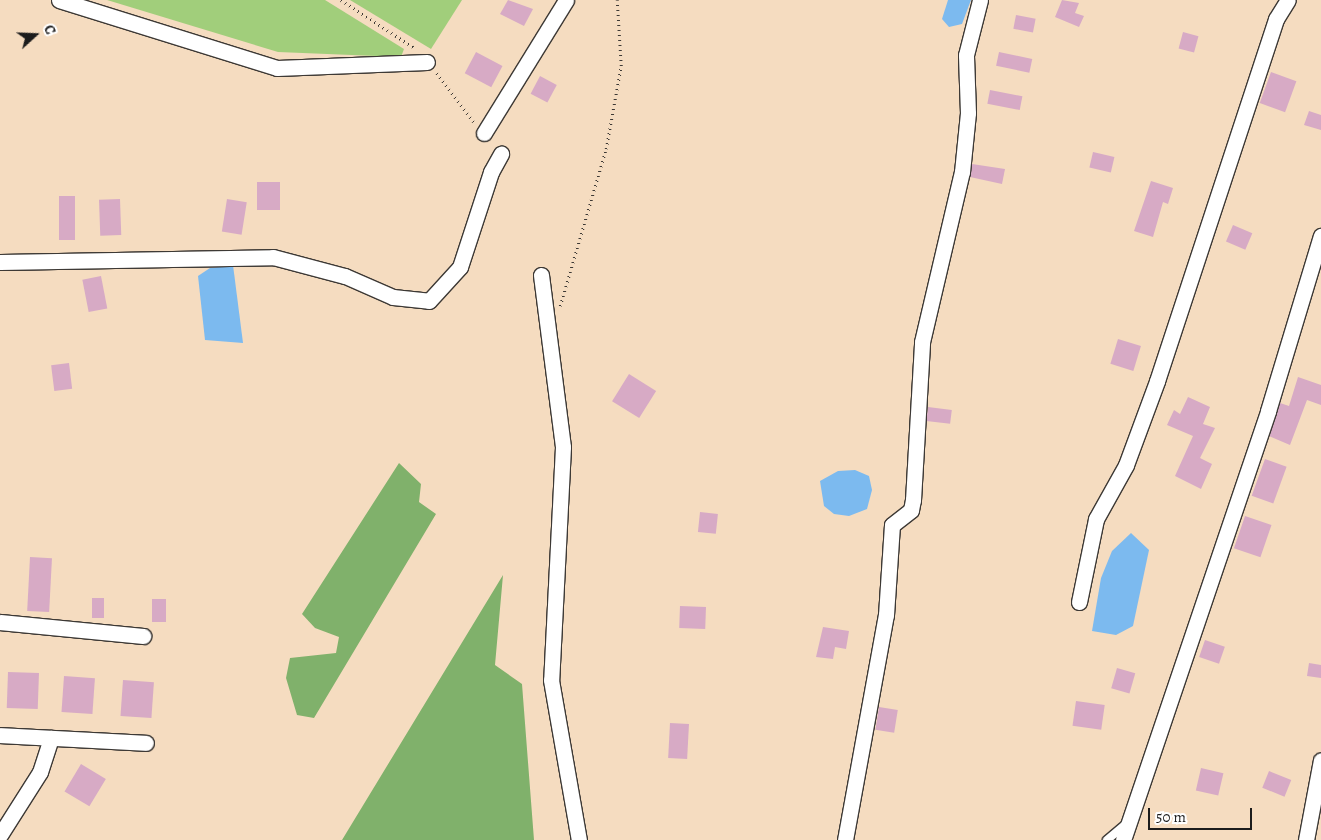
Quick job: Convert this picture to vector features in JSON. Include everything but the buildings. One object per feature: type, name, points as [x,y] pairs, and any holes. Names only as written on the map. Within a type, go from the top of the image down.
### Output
[{"type":"street","points":[[59,0],[277,68],[426,62]]},
{"type":"street","points":[[484,133],[566,0]]},
{"type":"street","points":[[845,840],[886,615],[892,525],[911,510],[913,500],[922,342],[962,172],[968,114],[966,55],[980,0]]},
{"type":"street","points":[[1079,602],[1096,519],[1126,464],[1157,381],[1276,19],[1288,0]]},
{"type":"street","points":[[0,262],[273,256],[345,276],[393,297],[429,301],[460,267],[491,172],[501,154]]},
{"type":"street","points":[[1123,840],[1126,824],[1268,412],[1321,236]]},
{"type":"street","points":[[541,275],[562,448],[552,680],[579,840]]},
{"type":"street","points":[[0,622],[143,636]]},
{"type":"street","points":[[0,735],[146,743]]},
{"type":"street","points":[[0,836],[40,772],[51,738]]},
{"type":"street","points":[[1306,840],[1321,761]]},
{"type":"lane","points":[[1107,840],[1126,824]]},
{"type":"path","points":[[559,310],[606,148],[620,66],[617,0]]},
{"type":"green space","points":[[107,0],[325,0],[404,49],[401,57],[278,52]]},
{"type":"green space","points":[[350,0],[462,0],[431,49]]},
{"type":"green space","points":[[399,463],[421,484],[419,502],[436,514],[314,718],[297,715],[286,678],[290,658],[336,653],[339,637],[315,628],[302,614]]},
{"type":"green space","points":[[503,575],[495,665],[522,684],[534,840],[342,840]]},
{"type":"water","points":[[948,0],[971,0],[962,24],[949,27],[942,19]]},
{"type":"water","points":[[233,265],[243,343],[205,340],[198,276],[210,268]]},
{"type":"water","points":[[855,470],[869,476],[872,490],[867,509],[849,516],[834,514],[824,506],[820,481],[838,471]]},
{"type":"water","points":[[1131,533],[1149,550],[1133,626],[1116,635],[1092,631],[1101,578],[1112,551]]}]
